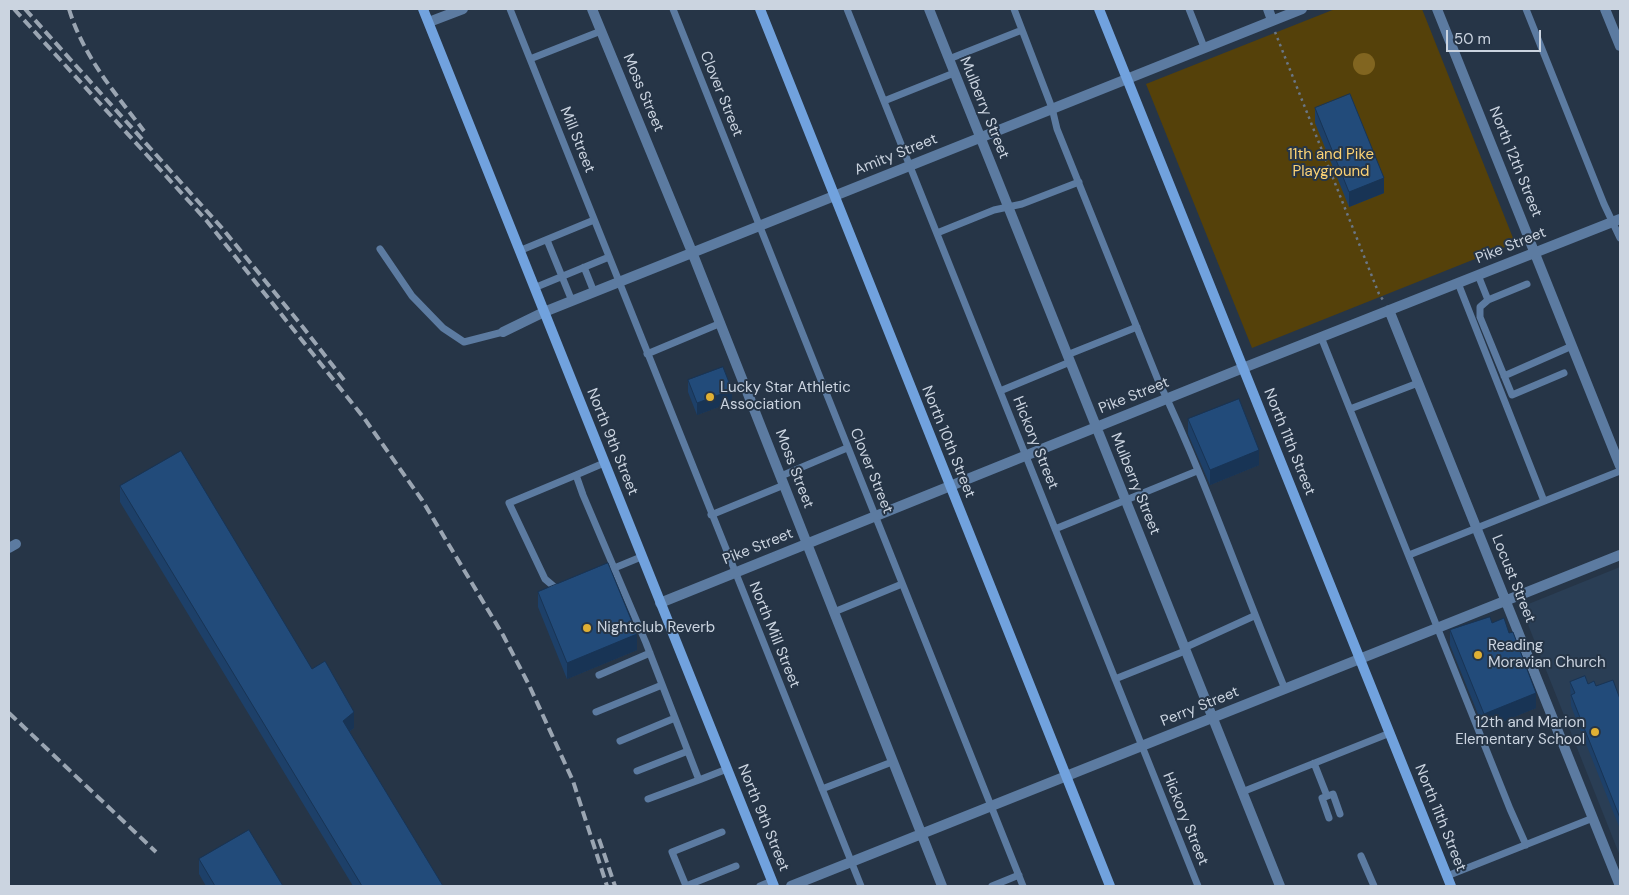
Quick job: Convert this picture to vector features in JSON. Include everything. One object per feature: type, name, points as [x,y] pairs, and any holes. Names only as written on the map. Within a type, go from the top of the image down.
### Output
[{"type":"street","name":"North 9th Street","points":[[423,9],[773,884]]},
{"type":"street","points":[[429,22],[463,9]]},
{"type":"street","name":"Moss Street","points":[[592,9],[721,323],[942,886]]},
{"type":"street","name":"North 10th Street","points":[[760,9],[833,196],[1110,886]]},
{"type":"street","name":"Mulberry Street","points":[[929,9],[1280,886]]},
{"type":"street","name":"North 11th Street","points":[[1099,9],[1451,886]]},
{"type":"street","points":[[1268,9],[1272,20]]},
{"type":"street","name":"Amity Street","points":[[503,332],[544,312],[692,252],[1302,9]]},
{"type":"street","name":"North 12th Street","points":[[1437,9],[1620,466]]},
{"type":"street","points":[[1605,9],[1620,46]]},
{"type":"street","name":"Pike Street","points":[[660,603],[1616,220]]},
{"type":"street","name":"Locust Street","points":[[1390,310],[1620,886]]},
{"type":"street","name":"Perry Street","points":[[791,886],[1620,555]]},
{"type":"lane","name":"Mill Street","points":[[510,9],[618,282]]},
{"type":"lane","name":"Clover Street","points":[[673,9],[1023,886]]},
{"type":"lane","name":"Hickory Street","points":[[847,9],[1198,886]]},
{"type":"lane","points":[[1014,9],[1052,108],[1057,129],[1137,327],[1198,471],[1254,616],[1285,689]]},
{"type":"lane","points":[[1189,9],[1204,48]]},
{"type":"lane","points":[[1526,9],[1616,220],[1620,238]]},
{"type":"lane","points":[[949,59],[1022,30]]},
{"type":"lane","points":[[530,59],[600,31]]},
{"type":"lane","points":[[884,101],[954,73]]},
{"type":"lane","points":[[937,233],[994,210],[1022,204],[1079,182]]},
{"type":"lane","points":[[520,251],[594,220]]},
{"type":"lane","points":[[547,240],[572,301]]},
{"type":"lane","points":[[380,249],[412,296],[443,328],[464,342],[503,332]]},
{"type":"lane","points":[[534,288],[608,257]]},
{"type":"lane","points":[[584,267],[594,292]]},
{"type":"lane","points":[[1478,275],[1488,300]]},
{"type":"lane","name":"North Mill Street","points":[[618,282],[861,886]]},
{"type":"lane","points":[[1458,283],[1544,501]]},
{"type":"lane","points":[[1527,284],[1488,300],[1480,307],[1480,317],[1504,376],[1512,395],[1564,373]]},
{"type":"lane","points":[[647,354],[721,323]]},
{"type":"lane","points":[[1000,390],[1137,327]]},
{"type":"lane","points":[[1321,337],[1506,800],[1526,844]]},
{"type":"lane","points":[[1504,376],[1572,346]]},
{"type":"lane","points":[[1350,409],[1418,383]]},
{"type":"lane","points":[[711,515],[848,448]]},
{"type":"lane","points":[[566,587],[558,590],[545,579],[509,503],[604,463]]},
{"type":"lane","points":[[1054,528],[1198,471]]},
{"type":"lane","points":[[1409,555],[1620,471]]},
{"type":"lane","points":[[576,475],[650,653],[699,780]]},
{"type":"lane","points":[[606,571],[642,556]]},
{"type":"lane","points":[[834,612],[902,584]]},
{"type":"lane","points":[[1115,679],[1185,649],[1254,616]]},
{"type":"lane","points":[[599,675],[650,653]]},
{"type":"lane","points":[[596,712],[662,685]]},
{"type":"lane","points":[[620,741],[675,718]]},
{"type":"lane","points":[[1242,792],[1390,733]]},
{"type":"lane","points":[[637,771],[688,751]]},
{"type":"lane","points":[[822,789],[892,762]]},
{"type":"lane","points":[[1314,764],[1327,796]]},
{"type":"lane","points":[[648,799],[727,769]]},
{"type":"lane","points":[[1329,818],[1322,798],[1327,796],[1333,794],[1340,814]]},
{"type":"lane","points":[[1447,876],[1593,818]]},
{"type":"lane","points":[[722,832],[672,852],[686,886],[736,866]]},
{"type":"lane","points":[[1361,856],[1374,886]]},
{"type":"lane","points":[[992,886],[1019,875]]},
{"type":"lane","points":[[760,886],[773,884]]},
{"type":"path","points":[[1272,20],[1276,36],[1379,294],[1390,310]]},
{"type":"shaded area","points":[[1364,53],[1372,56],[1375,64],[1372,72],[1364,75],[1356,72],[1353,64],[1356,56]]},
{"type":"shaded area","name":"12th and Marion Elementary School","points":[[1620,567],[1620,856],[1521,607]]},
{"type":"green space","name":"11th and Pike Playground","points":[[1335,9],[1422,9],[1515,243],[1252,348],[1146,84]]},
{"type":"building","points":[[1350,94],[1384,178],[1349,192],[1315,108]]},
{"type":"building","points":[[723,367],[732,390],[697,403],[688,380]]},
{"type":"building","points":[[1239,399],[1259,450],[1210,470],[1188,419]]},
{"type":"building","points":[[181,451],[312,669],[325,661],[354,712],[343,721],[443,886],[362,886],[120,486]]},
{"type":"building","name":"Nightclub Reverb","points":[[608,563],[637,634],[567,663],[538,592]]},
{"type":"building","points":[[1490,617],[1492,623],[1504,618],[1509,633],[1513,632],[1536,693],[1484,714],[1450,630]]},
{"type":"building","points":[[1585,676],[1588,684],[1594,681],[1596,686],[1613,680],[1620,699],[1620,818],[1571,695],[1575,693],[1570,682]]},
{"type":"building","points":[[249,830],[283,886],[215,886],[199,859]]},
{"type":"railway","points":[[14,9],[206,220],[364,418],[422,500],[503,635],[529,685],[573,781],[607,886]]},
{"type":"railway","points":[[25,9],[222,228],[344,380]]},
{"type":"railway","points":[[69,9],[91,58],[144,131]]},
{"type":"railway","points":[[9,713],[156,852]]},
{"type":"railway","points":[[599,839],[615,886]]},
{"type":"place","name":"Lucky Star Athletic Association","points":[[710,397]]},
{"type":"place","name":"Nightclub Reverb","points":[[587,628]]},
{"type":"place","name":"Reading Moravian Church","points":[[1478,655]]},
{"type":"place","name":"12th and Marion Elementary School","points":[[1595,732]]}]
